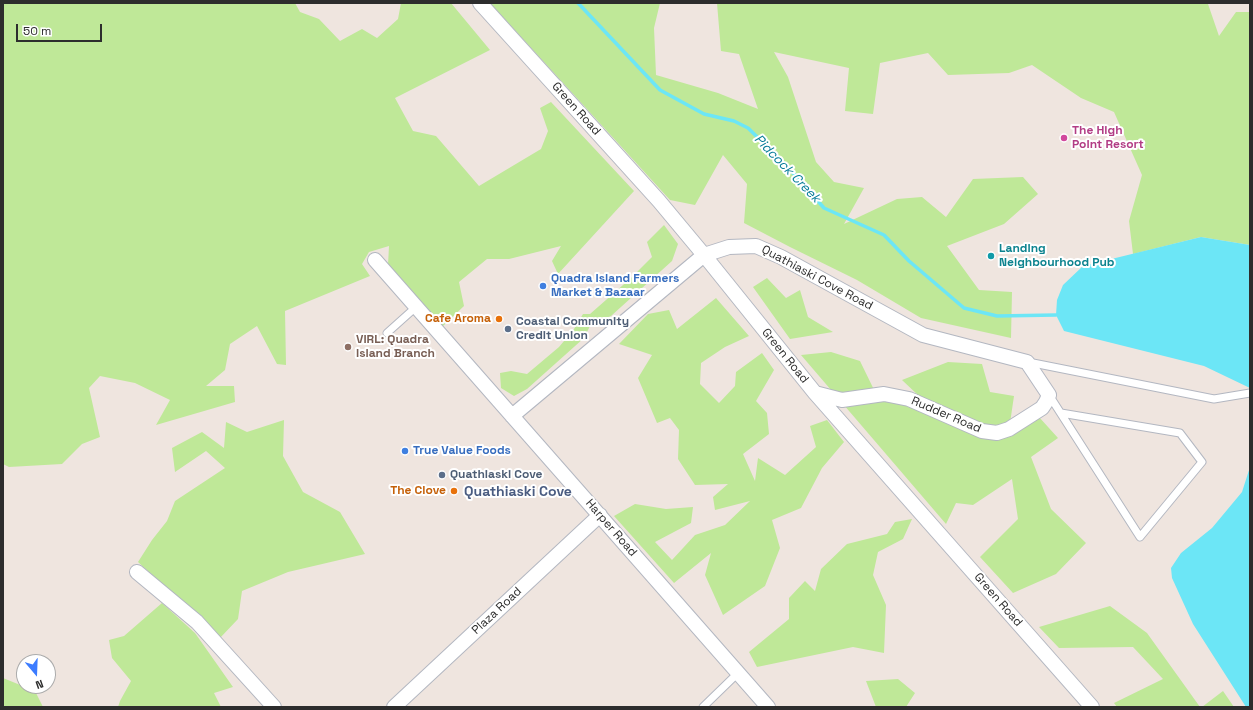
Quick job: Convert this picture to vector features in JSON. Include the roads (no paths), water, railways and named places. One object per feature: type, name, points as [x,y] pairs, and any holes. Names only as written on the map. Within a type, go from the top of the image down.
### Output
[{"type":"street","name":"Green Road","points":[[480,3],[658,201],[704,255],[815,393],[1092,707]]},
{"type":"street","name":"Quathiaski Cove Road","points":[[512,416],[704,255],[729,247],[756,246],[781,257],[923,335],[1027,362]]},
{"type":"street","name":"Harper Road","points":[[375,260],[768,707]]},
{"type":"street","points":[[1027,362],[1049,395]]},
{"type":"street","name":"Rudder Road","points":[[815,393],[842,400],[884,394],[909,399],[982,431],[997,433],[1009,429],[1042,408],[1049,395]]},
{"type":"street","name":"Plaza Road","points":[[394,707],[600,515]]},
{"type":"street","points":[[137,572],[197,622],[274,707]]},
{"type":"lane","points":[[387,333],[416,307]]},
{"type":"lane","points":[[1027,362],[1214,399],[1250,393]]},
{"type":"lane","points":[[1049,395],[1060,413],[1140,537],[1202,462],[1180,433],[1060,413]]},
{"type":"lane","points":[[703,707],[738,672]]},
{"type":"water","points":[[1201,237],[1250,245],[1250,388],[1204,366],[1064,331],[1056,315],[1057,300],[1063,285],[1083,266]]},
{"type":"water","points":[[1250,467],[1250,707],[1246,707],[1193,624],[1172,578],[1171,568],[1181,553],[1212,528],[1242,492]]},
{"type":"waterway","name":"Pidcock Creek","points":[[578,3],[660,90],[704,114],[734,121],[748,128],[786,165],[824,208],[884,235],[909,261],[964,308],[997,316],[1056,315]]},
{"type":"place","name":"The High Point Resort","points":[[1064,138]]},
{"type":"place","name":"Landing Neighbourhood Pub","points":[[991,256]]},
{"type":"place","name":"Quadra Island Farmers Market & Bazaar","points":[[543,286]]},
{"type":"place","name":"Cafe Aroma","points":[[499,319]]},
{"type":"place","name":"Coastal Community Credit Union","points":[[508,329]]},
{"type":"place","name":"VIRL: Quadra Island Branch","points":[[348,347]]},
{"type":"place","name":"True Value Foods","points":[[405,451]]},
{"type":"place","name":"Quathiaski Cove","points":[[442,475]]},
{"type":"place","name":"The Clove","points":[[454,491]]},
{"type":"district","name":"Quathiaski Cove","points":[[518,492]]}]
